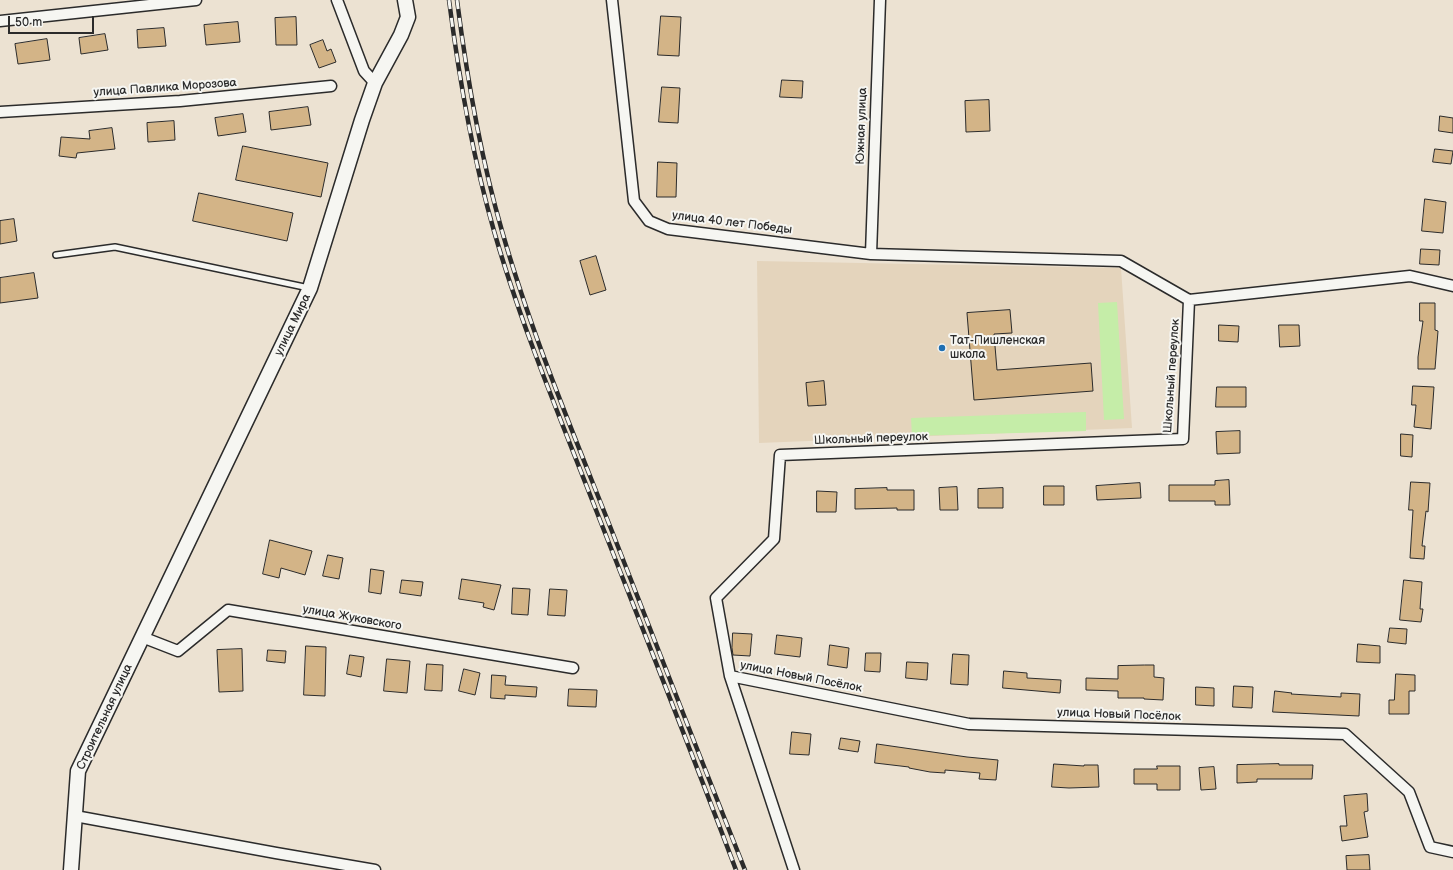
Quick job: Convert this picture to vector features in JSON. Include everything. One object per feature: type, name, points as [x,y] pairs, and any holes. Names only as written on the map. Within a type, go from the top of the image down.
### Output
[{"type":"street","points":[[0,22],[196,0]]},
{"type":"street","points":[[337,0],[364,71],[375,83]]},
{"type":"street","name":"улица Мира","points":[[142,637],[310,288],[362,120],[375,83],[401,35],[408,17],[405,0]]},
{"type":"street","name":"улица 40 лет Победы","points":[[612,0],[634,201],[648,221],[668,229],[871,254],[1121,262],[1190,300]]},
{"type":"street","name":"Южная улица","points":[[871,254],[880,0]]},
{"type":"street","name":"улица Павлика Морозова","points":[[0,112],[180,101],[332,86]]},
{"type":"street","points":[[1190,300],[1410,276],[1453,286]]},
{"type":"street","name":"Школьный переулок","points":[[730,676],[716,598],[774,539],[780,455],[1183,439],[1190,300]]},
{"type":"street","name":"улица Жуковского","points":[[142,637],[178,651],[228,610],[573,668]]},
{"type":"street","name":"Строительная улица","points":[[71,870],[78,772],[142,637]]},
{"type":"street","points":[[730,676],[794,870]]},
{"type":"street","name":"улица Новый Посёлок","points":[[730,676],[969,724],[1345,734],[1409,792],[1430,846],[1453,852]]},
{"type":"street","points":[[75,816],[276,854],[375,870]]},
{"type":"lane","points":[[56,254],[115,247],[310,288]]},
{"type":"shaded area","name":"Тат-Пишленская школа","points":[[757,261],[1121,268],[1132,428],[759,443]]},
{"type":"green space","points":[[1117,302],[1124,419],[1104,420],[1098,303]]},
{"type":"green space","points":[[1086,412],[1086,431],[912,436],[911,418]]},
{"type":"building","points":[[661,16],[681,17],[679,56],[658,55]]},
{"type":"building","points":[[296,17],[297,45],[276,45],[275,18]]},
{"type":"building","points":[[238,22],[240,42],[206,45],[204,25]]},
{"type":"building","points":[[164,28],[166,46],[138,48],[137,30]]},
{"type":"building","points":[[105,34],[108,50],[81,54],[79,38]]},
{"type":"building","points":[[47,39],[50,60],[18,64],[15,44]]},
{"type":"building","points":[[323,40],[327,51],[331,49],[336,62],[319,68],[310,45]]},
{"type":"building","points":[[782,80],[803,81],[802,98],[780,97]]},
{"type":"building","points":[[662,87],[680,88],[678,123],[659,122]]},
{"type":"building","points":[[989,100],[990,131],[966,132],[965,101]]},
{"type":"building","points":[[308,107],[311,125],[271,130],[269,112]]},
{"type":"building","points":[[243,114],[246,132],[218,136],[215,118]]},
{"type":"building","points":[[1440,116],[1453,118],[1453,133],[1439,131]]},
{"type":"building","points":[[174,121],[175,140],[148,142],[147,123]]},
{"type":"building","points":[[112,128],[115,149],[77,153],[76,158],[59,156],[61,137],[90,139],[89,131]]},
{"type":"building","points":[[243,146],[328,163],[321,197],[236,180]]},
{"type":"building","points":[[1435,149],[1453,151],[1451,164],[1433,162]]},
{"type":"building","points":[[658,162],[677,163],[676,197],[657,197]]},
{"type":"building","points":[[199,193],[293,213],[287,241],[193,221]]},
{"type":"building","points":[[1425,199],[1446,202],[1443,233],[1422,231]]},
{"type":"building","points":[[14,219],[17,241],[0,244],[0,221]]},
{"type":"building","points":[[1421,249],[1440,250],[1439,265],[1420,264]]},
{"type":"building","points":[[596,256],[606,290],[590,295],[580,261]]},
{"type":"building","points":[[34,273],[38,298],[0,303],[0,278]]},
{"type":"building","points":[[1420,303],[1435,303],[1435,330],[1438,331],[1435,369],[1418,369],[1418,357],[1423,321],[1420,321]]},
{"type":"building","points":[[1010,310],[1012,333],[994,334],[997,370],[1091,363],[1093,391],[974,400],[967,313]]},
{"type":"building","points":[[1219,325],[1239,326],[1238,342],[1219,341]]},
{"type":"building","points":[[1279,325],[1299,325],[1300,346],[1280,347]]},
{"type":"building","points":[[824,381],[826,405],[808,406],[806,383]]},
{"type":"building","points":[[1413,386],[1434,387],[1431,429],[1414,427],[1416,405],[1412,405]]},
{"type":"building","points":[[1217,387],[1246,387],[1246,407],[1216,407]]},
{"type":"building","points":[[1240,431],[1240,453],[1217,454],[1216,432]]},
{"type":"building","points":[[1401,434],[1413,435],[1412,457],[1401,456]]},
{"type":"building","points":[[1229,480],[1230,505],[1215,505],[1215,501],[1169,501],[1169,485],[1215,485],[1215,481]]},
{"type":"building","points":[[1411,482],[1430,483],[1428,512],[1426,511],[1422,546],[1425,546],[1424,559],[1410,558],[1413,510],[1409,510]]},
{"type":"building","points":[[1140,483],[1141,498],[1097,500],[1096,486]]},
{"type":"building","points":[[1044,486],[1064,486],[1064,505],[1044,505]]},
{"type":"building","points":[[957,487],[958,510],[940,510],[939,488]]},
{"type":"building","points":[[887,488],[887,490],[914,490],[914,510],[897,510],[897,508],[855,509],[855,489]]},
{"type":"building","points":[[1003,488],[1003,508],[978,508],[978,489]]},
{"type":"building","points":[[817,491],[837,492],[836,512],[817,512]]},
{"type":"building","points":[[270,540],[312,551],[305,575],[281,568],[279,578],[263,574]]},
{"type":"building","points":[[328,555],[343,558],[339,579],[323,576]]},
{"type":"building","points":[[371,569],[384,571],[381,594],[369,592]]},
{"type":"building","points":[[462,579],[501,585],[494,610],[483,607],[484,603],[459,599]]},
{"type":"building","points":[[402,580],[423,582],[421,596],[400,593]]},
{"type":"building","points":[[1404,580],[1422,582],[1420,609],[1423,609],[1421,622],[1400,620]]},
{"type":"building","points":[[513,588],[530,589],[528,615],[512,614]]},
{"type":"building","points":[[550,589],[567,590],[565,616],[548,615]]},
{"type":"building","points":[[1390,628],[1407,629],[1406,644],[1388,642]]},
{"type":"building","points":[[733,633],[752,634],[750,656],[733,655]]},
{"type":"building","points":[[777,635],[802,638],[800,657],[775,654]]},
{"type":"building","points":[[1358,644],[1380,646],[1380,663],[1357,662]]},
{"type":"building","points":[[830,645],[849,648],[847,668],[828,665]]},
{"type":"building","points":[[306,646],[326,647],[325,696],[304,695]]},
{"type":"building","points":[[242,649],[243,691],[219,692],[217,650]]},
{"type":"building","points":[[268,650],[286,651],[285,663],[267,661]]},
{"type":"building","points":[[866,653],[881,653],[880,672],[865,671]]},
{"type":"building","points":[[953,654],[969,655],[968,685],[951,684]]},
{"type":"building","points":[[350,655],[364,657],[361,677],[347,674]]},
{"type":"building","points":[[387,659],[410,661],[407,693],[384,691]]},
{"type":"building","points":[[907,662],[928,663],[927,680],[906,678]]},
{"type":"building","points":[[427,664],[443,665],[442,691],[425,690]]},
{"type":"building","points":[[1154,665],[1154,677],[1164,678],[1163,700],[1118,698],[1118,691],[1086,690],[1086,678],[1118,679],[1118,666]]},
{"type":"building","points":[[464,669],[480,673],[475,695],[459,691]]},
{"type":"building","points":[[1004,671],[1027,673],[1027,678],[1061,680],[1060,693],[1003,688]]},
{"type":"building","points":[[1396,674],[1415,675],[1415,691],[1409,691],[1409,714],[1389,714],[1389,700],[1394,700]]},
{"type":"building","points":[[492,675],[506,676],[505,685],[537,687],[536,697],[505,695],[505,699],[491,698]]},
{"type":"building","points":[[1234,686],[1253,687],[1252,708],[1233,707]]},
{"type":"building","points":[[1196,687],[1214,688],[1214,706],[1196,705]]},
{"type":"building","points":[[569,689],[597,690],[596,707],[568,706]]},
{"type":"building","points":[[1275,691],[1292,693],[1291,694],[1341,697],[1341,693],[1360,694],[1359,716],[1273,712]]},
{"type":"building","points":[[792,732],[811,734],[809,755],[790,754]]},
{"type":"building","points":[[841,738],[860,741],[858,752],[839,749]]},
{"type":"building","points":[[877,744],[998,760],[996,780],[979,779],[980,773],[945,770],[945,773],[930,772],[909,767],[875,763]]},
{"type":"building","points":[[1054,764],[1084,766],[1098,765],[1099,787],[1052,787]]},
{"type":"building","points":[[1237,765],[1313,765],[1312,779],[1257,779],[1257,782],[1237,783]]},
{"type":"building","points":[[1157,766],[1180,766],[1180,790],[1157,790],[1157,784],[1134,784],[1134,769],[1157,769]]},
{"type":"building","points":[[1214,767],[1216,789],[1201,790],[1199,768]]},
{"type":"building","points":[[1367,794],[1368,811],[1364,812],[1368,837],[1342,841],[1340,826],[1347,826],[1344,796]]},
{"type":"building","points":[[1369,855],[1370,870],[1347,870],[1346,856]]},
{"type":"railway","points":[[449,0],[457,58],[479,174],[494,231],[514,296],[736,870]]},
{"type":"railway","points":[[457,0],[465,58],[487,174],[514,270],[540,348],[745,870]]},
{"type":"place","name":"Тат-Пишленская школа","points":[[942,348]]}]
